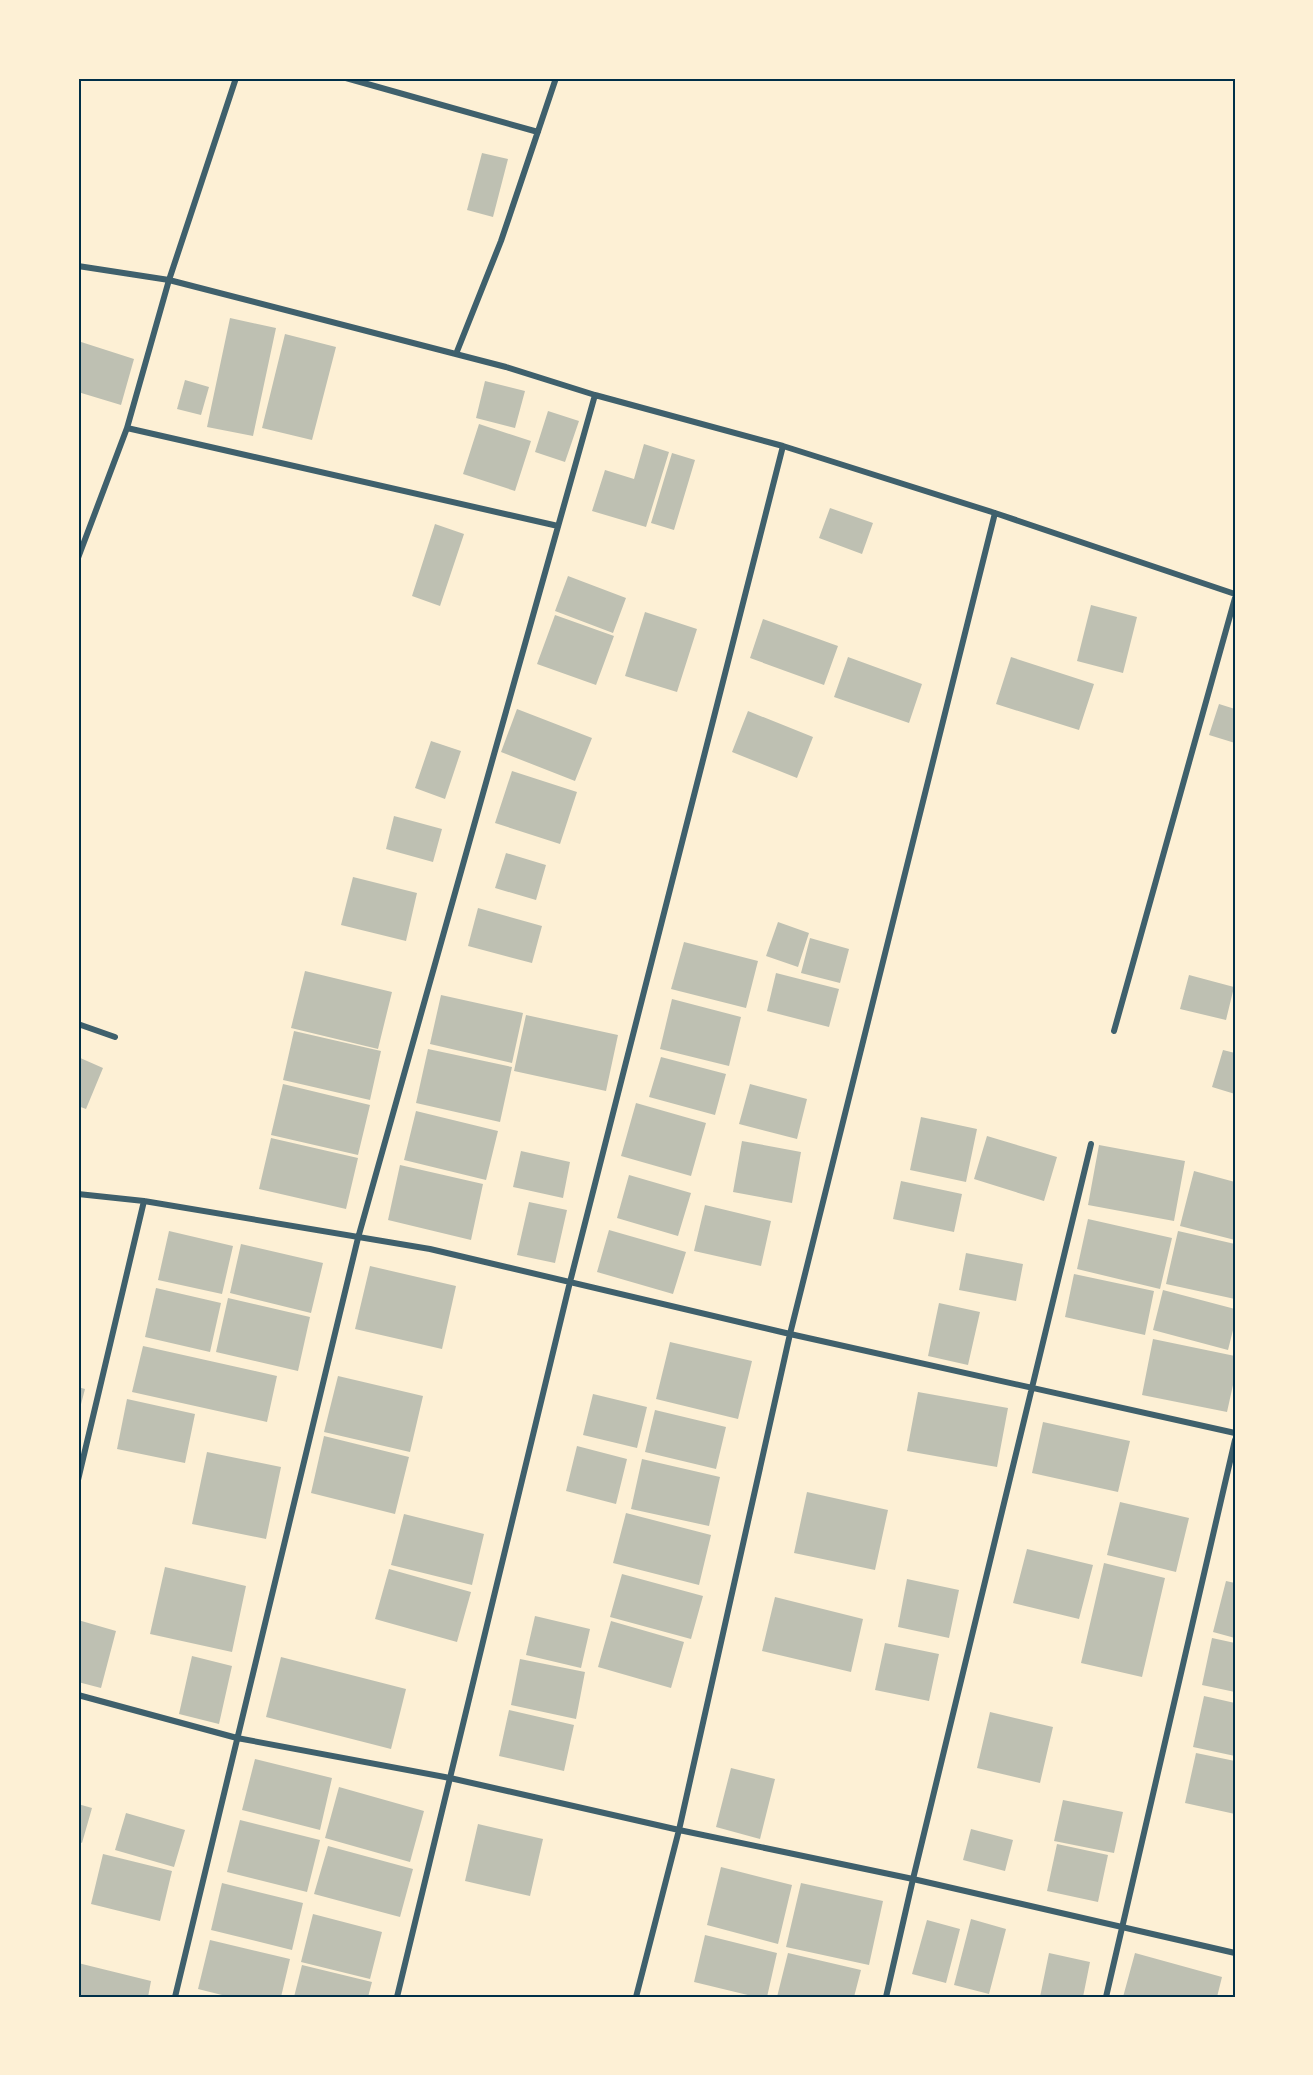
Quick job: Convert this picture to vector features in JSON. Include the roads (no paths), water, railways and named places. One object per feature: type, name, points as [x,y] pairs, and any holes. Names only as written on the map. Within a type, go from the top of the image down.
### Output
[{"type":"street","points":[[78,558],[127,428],[169,280],[236,78]]},
{"type":"street","points":[[346,78],[538,132]]},
{"type":"street","points":[[456,354],[501,240],[556,78]]},
{"type":"street","points":[[78,266],[169,280],[506,367],[595,395],[783,446],[995,513],[1235,596],[1114,1031]]},
{"type":"street","points":[[175,1997],[358,1238],[595,395]]},
{"type":"street","points":[[127,428],[558,526]]},
{"type":"street","points":[[397,1997],[570,1282],[783,446]]},
{"type":"street","points":[[636,1997],[679,1830],[790,1334],[995,513]]},
{"type":"street","points":[[78,1024],[116,1037]]},
{"type":"street","points":[[886,1997],[1091,1144]]},
{"type":"street","points":[[78,1194],[144,1201],[430,1249],[1033,1390],[1235,1433]]},
{"type":"street","points":[[78,1479],[144,1201]]},
{"type":"street","points":[[1106,1997],[1235,1440]]},
{"type":"street","points":[[78,1695],[237,1738],[450,1778],[679,1830],[913,1879],[1235,1953]]}]
